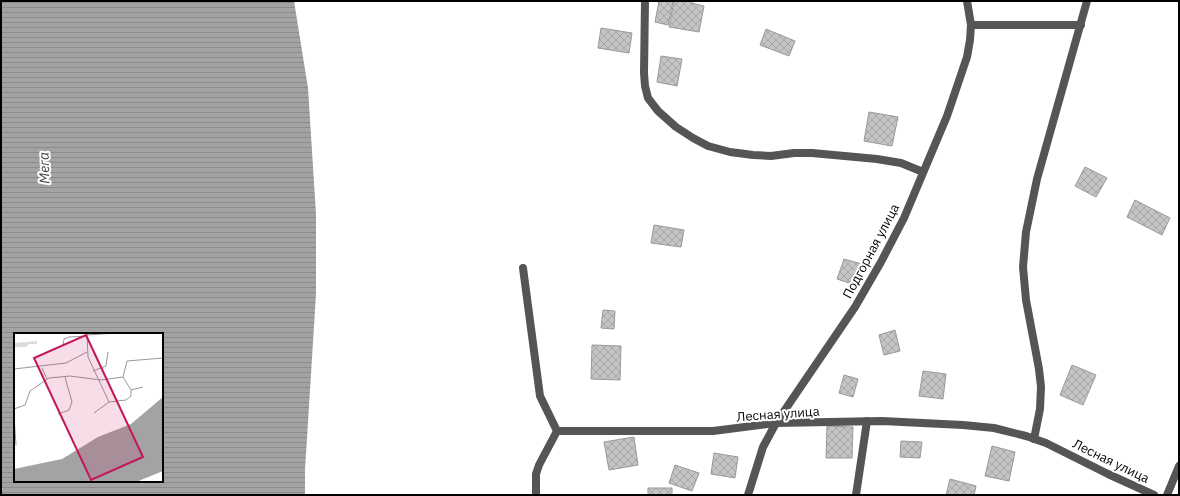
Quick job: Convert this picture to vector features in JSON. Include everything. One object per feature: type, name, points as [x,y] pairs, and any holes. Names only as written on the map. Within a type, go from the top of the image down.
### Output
[{"type":"street","points":[[645,1],[644,73],[648,98],[658,111],[676,127],[693,138],[708,146],[753,156],[812,153],[877,159],[900,163],[923,172]]},
{"type":"street","name":"Подгорная улица","points":[[748,495],[763,447],[776,423],[855,307],[904,218],[947,116],[964,64],[970,40],[971,25],[967,1]]},
{"type":"street","points":[[1034,439],[1040,409],[1041,387],[1040,369],[1026,300],[1023,267],[1026,232],[1037,179],[1088,1]]},
{"type":"street","points":[[971,25],[1081,25]]},
{"type":"street","points":[[523,268],[540,396],[557,430],[536,474],[536,495]]},
{"type":"street","points":[[856,495],[867,421]]},
{"type":"street","name":"Лесная улица","points":[[557,430],[713,431],[776,423],[867,421],[920,422],[963,425],[1007,430],[1046,443],[1154,495]]},
{"type":"street","points":[[1168,495],[1179,466]]},
{"type":"water","name":"Мега","points":[[1,1],[294,1],[308,88],[316,214],[316,294],[305,470],[305,495],[1,495]]},
{"type":"building","points":[[659,1],[673,1],[668,25],[655,22]]},
{"type":"building","points":[[674,1],[693,1],[692,3],[704,6],[699,32],[669,27]]},
{"type":"building","points":[[601,28],[632,33],[629,53],[598,48]]},
{"type":"building","points":[[766,29],[795,41],[789,56],[760,45]]},
{"type":"building","points":[[661,56],[682,59],[677,86],[657,82]]},
{"type":"building","points":[[869,112],[898,117],[892,146],[864,141]]},
{"type":"building","points":[[1085,167],[1107,178],[1096,197],[1075,186]]},
{"type":"building","points":[[1135,200],[1170,218],[1162,235],[1127,217]]},
{"type":"building","points":[[654,225],[684,230],[681,247],[651,243]]},
{"type":"building","points":[[844,259],[862,264],[855,285],[837,279]]},
{"type":"building","points":[[603,310],[615,311],[614,329],[601,328]]},
{"type":"building","points":[[895,330],[900,351],[884,355],[879,335]]},
{"type":"building","points":[[592,345],[621,346],[620,380],[591,379]]},
{"type":"building","points":[[1072,365],[1096,375],[1083,405],[1060,395]]},
{"type":"building","points":[[923,371],[946,374],[943,399],[919,396]]},
{"type":"building","points":[[844,375],[858,379],[853,397],[839,393]]},
{"type":"building","points":[[827,426],[853,427],[852,458],[826,458]]},
{"type":"building","points":[[634,437],[638,465],[609,470],[604,442]]},
{"type":"building","points":[[901,441],[922,442],[920,458],[900,457]]},
{"type":"building","points":[[992,446],[1015,452],[1009,481],[985,476]]},
{"type":"building","points":[[714,453],[738,457],[735,478],[711,474]]},
{"type":"building","points":[[675,465],[699,473],[692,491],[669,483]]},
{"type":"building","points":[[950,479],[976,486],[974,495],[946,495]]},
{"type":"building","points":[[648,488],[672,488],[672,495],[648,495]]}]
